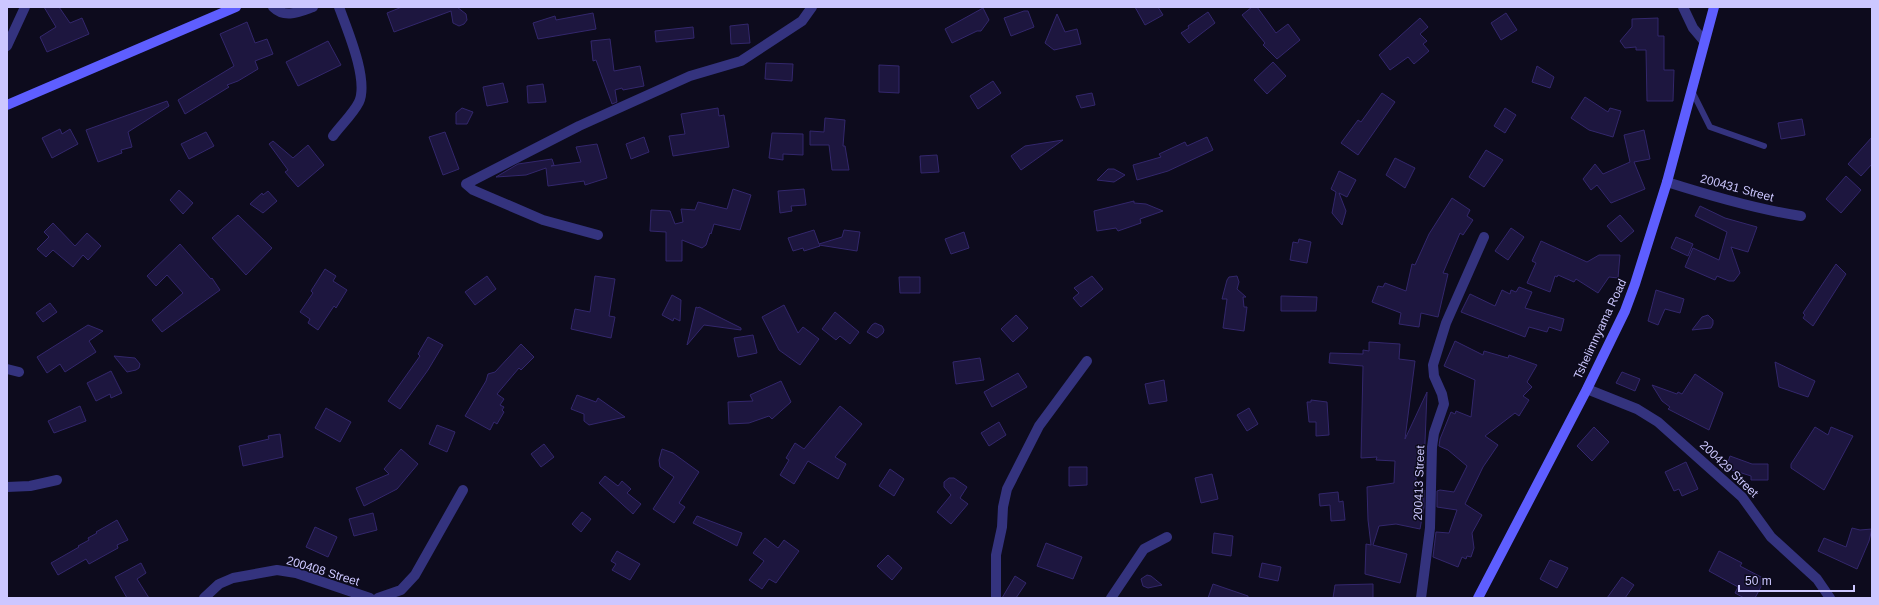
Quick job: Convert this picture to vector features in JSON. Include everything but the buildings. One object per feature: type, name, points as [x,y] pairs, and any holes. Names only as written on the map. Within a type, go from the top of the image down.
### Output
[{"type":"street","points":[[7,46],[25,7]]},
{"type":"street","points":[[7,106],[236,7]]},
{"type":"street","points":[[273,7],[283,14],[293,14],[312,7]]},
{"type":"street","points":[[333,136],[358,103],[362,86],[355,53],[339,7]]},
{"type":"street","points":[[598,235],[543,220],[473,190],[466,184],[579,126],[690,76],[741,61],[802,21],[812,7]]},
{"type":"street","points":[[1683,7],[1694,28],[1704,42]]},
{"type":"street","name":"Tshelimnyama Road","points":[[1478,598],[1587,389],[1625,311],[1667,182],[1714,7]]},
{"type":"street","name":"200431 Street","points":[[1667,182],[1730,201],[1775,212],[1801,216]]},
{"type":"street","name":"200413 Street","points":[[1421,598],[1430,528],[1432,447],[1434,433],[1444,404],[1442,394],[1434,376],[1433,365],[1446,323],[1484,237]]},
{"type":"street","points":[[996,598],[996,555],[1002,527],[1003,507],[1007,489],[1039,426],[1087,361]]},
{"type":"street","points":[[7,369],[19,372]]},
{"type":"street","name":"200429 Street","points":[[1587,389],[1637,410],[1658,422],[1742,497],[1771,537],[1817,579],[1830,598]]},
{"type":"street","points":[[7,487],[30,486],[57,480]]},
{"type":"street","points":[[378,598],[401,590],[415,575],[463,490]]},
{"type":"street","points":[[1111,598],[1144,549],[1166,538]]},
{"type":"street","name":"200408 Street","points":[[204,598],[219,584],[233,578],[277,570],[296,573],[370,598]]},
{"type":"lane","points":[[1692,90],[1710,127],[1764,146]]}]
